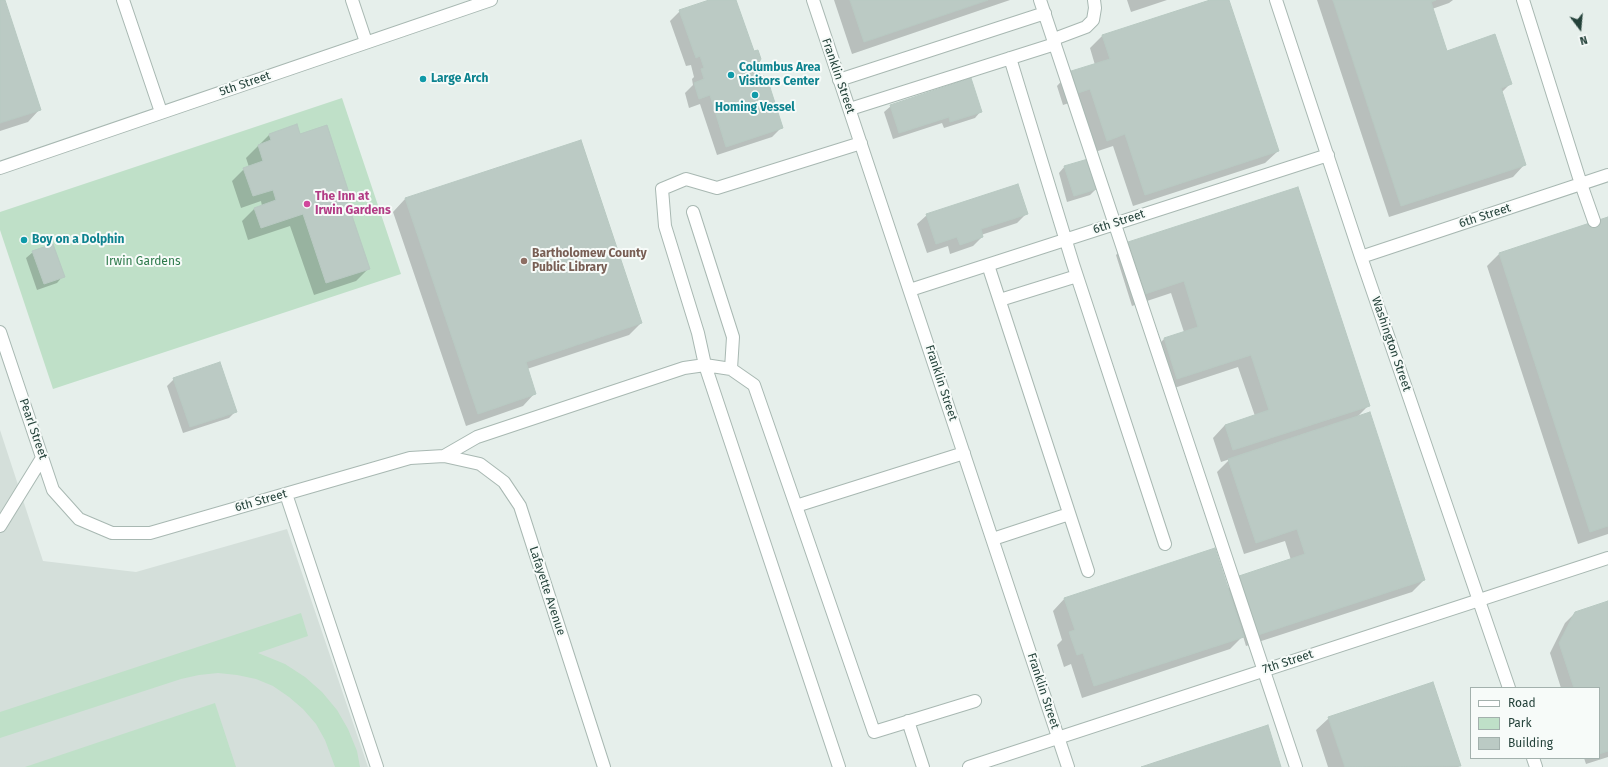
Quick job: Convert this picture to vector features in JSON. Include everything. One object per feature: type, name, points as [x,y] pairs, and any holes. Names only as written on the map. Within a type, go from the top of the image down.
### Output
[{"type":"street","points":[[123,0],[161,112]]},
{"type":"street","points":[[352,0],[366,42]]},
{"type":"street","name":"5th Street","points":[[0,168],[491,0]]},
{"type":"street","name":"Franklin Street","points":[[813,0],[1068,767]]},
{"type":"street","points":[[1040,0],[1116,223],[1296,767]]},
{"type":"street","points":[[850,109],[1010,58],[1055,42],[1086,27],[1093,20],[1096,8],[1094,0]]},
{"type":"street","name":"Washington Street","points":[[1276,0],[1361,257],[1480,599],[1509,687]]},
{"type":"street","points":[[1523,0],[1594,221]]},
{"type":"street","points":[[840,80],[1045,13]]},
{"type":"street","points":[[1010,58],[1077,276],[1165,544]]},
{"type":"street","points":[[839,767],[705,365],[698,333],[665,226],[662,189],[686,179],[717,188],[861,143]]},
{"type":"street","name":"6th Street","points":[[910,290],[1328,155]]},
{"type":"street","name":"6th Street","points":[[1361,257],[1608,175]]},
{"type":"street","points":[[693,212],[733,337],[732,369]]},
{"type":"street","points":[[988,265],[1088,571]]},
{"type":"street","points":[[1000,300],[1077,276]]},
{"type":"street","name":"Pearl Street","points":[[0,332],[53,490],[79,519]]},
{"type":"street","points":[[444,456],[477,437],[684,368],[705,365],[732,369],[754,385],[874,732],[975,701]]},
{"type":"street","points":[[796,506],[964,453]]},
{"type":"street","name":"6th Street","points":[[79,519],[112,533],[150,533],[410,458],[444,456]]},
{"type":"street","name":"Lafayette Avenue","points":[[444,456],[480,464],[504,482],[520,506],[604,767]]},
{"type":"street","points":[[0,526],[42,458]]},
{"type":"street","points":[[286,494],[377,767]]},
{"type":"street","points":[[993,539],[1069,514]]},
{"type":"street","name":"7th Street","points":[[969,767],[1608,558]]},
{"type":"street","points":[[908,721],[923,767]]},
{"type":"shaded area","points":[[0,430],[43,561],[136,572],[287,529],[368,767],[0,767]]},
{"type":"green space","name":"Irwin Gardens","points":[[342,98],[401,274],[53,389],[0,230],[0,212]]},
{"type":"green space","points":[[301,613],[308,636],[258,653],[285,664],[305,677],[322,692],[337,710],[348,729],[357,751],[360,767],[335,767],[325,740],[316,724],[303,709],[273,686],[256,679],[218,673],[181,679],[0,738],[0,712]]},
{"type":"green space","points":[[215,703],[236,767],[25,767]]},
{"type":"building","points":[[0,0],[5,0],[41,110],[0,123]]},
{"type":"building","name":"Columbus Area Visitors Center","points":[[709,0],[736,0],[754,51],[758,50],[761,59],[754,71],[767,78],[783,128],[726,147],[710,95],[699,99],[694,83],[704,79],[701,69],[704,68],[700,56],[696,58],[679,10]]},
{"type":"building","points":[[850,0],[988,0],[864,42]]},
{"type":"building","points":[[1210,0],[1229,0],[1279,151],[1145,195],[1125,134],[1107,141],[1090,89],[1075,94],[1068,72],[1110,59],[1102,35]]},
{"type":"building","points":[[1333,0],[1436,0],[1431,2],[1447,51],[1495,34],[1512,84],[1501,88],[1526,165],[1401,206]]},
{"type":"building","points":[[971,78],[982,112],[950,122],[949,117],[899,133],[890,105]]},
{"type":"building","name":"The Inn at Irwin Gardens","points":[[297,124],[300,134],[327,125],[349,193],[345,195],[370,269],[326,283],[303,214],[261,228],[254,208],[276,200],[273,190],[253,196],[243,168],[263,161],[258,145],[271,140],[269,134]]},
{"type":"building","name":"Bartholomew County Public Library","points":[[581,140],[642,323],[526,362],[536,394],[478,414],[405,198]]},
{"type":"building","points":[[1088,159],[1097,189],[1074,196],[1064,166]]},
{"type":"building","points":[[1018,184],[1028,214],[981,229],[983,237],[960,245],[957,237],[936,244],[926,214]]},
{"type":"building","points":[[1298,187],[1370,406],[1233,450],[1225,425],[1269,410],[1251,355],[1177,379],[1164,338],[1198,327],[1184,281],[1145,294],[1128,242]]},
{"type":"building","points":[[1608,217],[1608,526],[1590,532],[1499,253]]},
{"type":"building","points":[[53,244],[65,277],[44,284],[32,251]]},
{"type":"building","points":[[220,362],[237,412],[190,427],[173,378]]},
{"type":"building","points":[[1370,412],[1425,580],[1258,635],[1239,576],[1305,554],[1297,529],[1256,543],[1228,459]]},
{"type":"building","points":[[1215,548],[1244,637],[1094,686],[1083,653],[1077,655],[1069,632],[1075,630],[1064,598]]},
{"type":"building","points":[[1608,601],[1608,751],[1600,754],[1600,687],[1574,687],[1559,643],[1575,612]]},
{"type":"building","points":[[1433,682],[1461,766],[1345,767],[1328,717]]},
{"type":"building","points":[[1268,725],[1281,767],[1141,767]]},
{"type":"place","name":"Columbus Area Visitors Center","points":[[731,75]]},
{"type":"place","name":"Large Arch","points":[[423,79]]},
{"type":"place","name":"Homing Vessel","points":[[755,95]]},
{"type":"place","name":"The Inn at Irwin Gardens","points":[[307,204]]},
{"type":"place","name":"Boy on a Dolphin","points":[[24,240]]},
{"type":"place","name":"Bartholomew County Public Library","points":[[524,261]]}]
